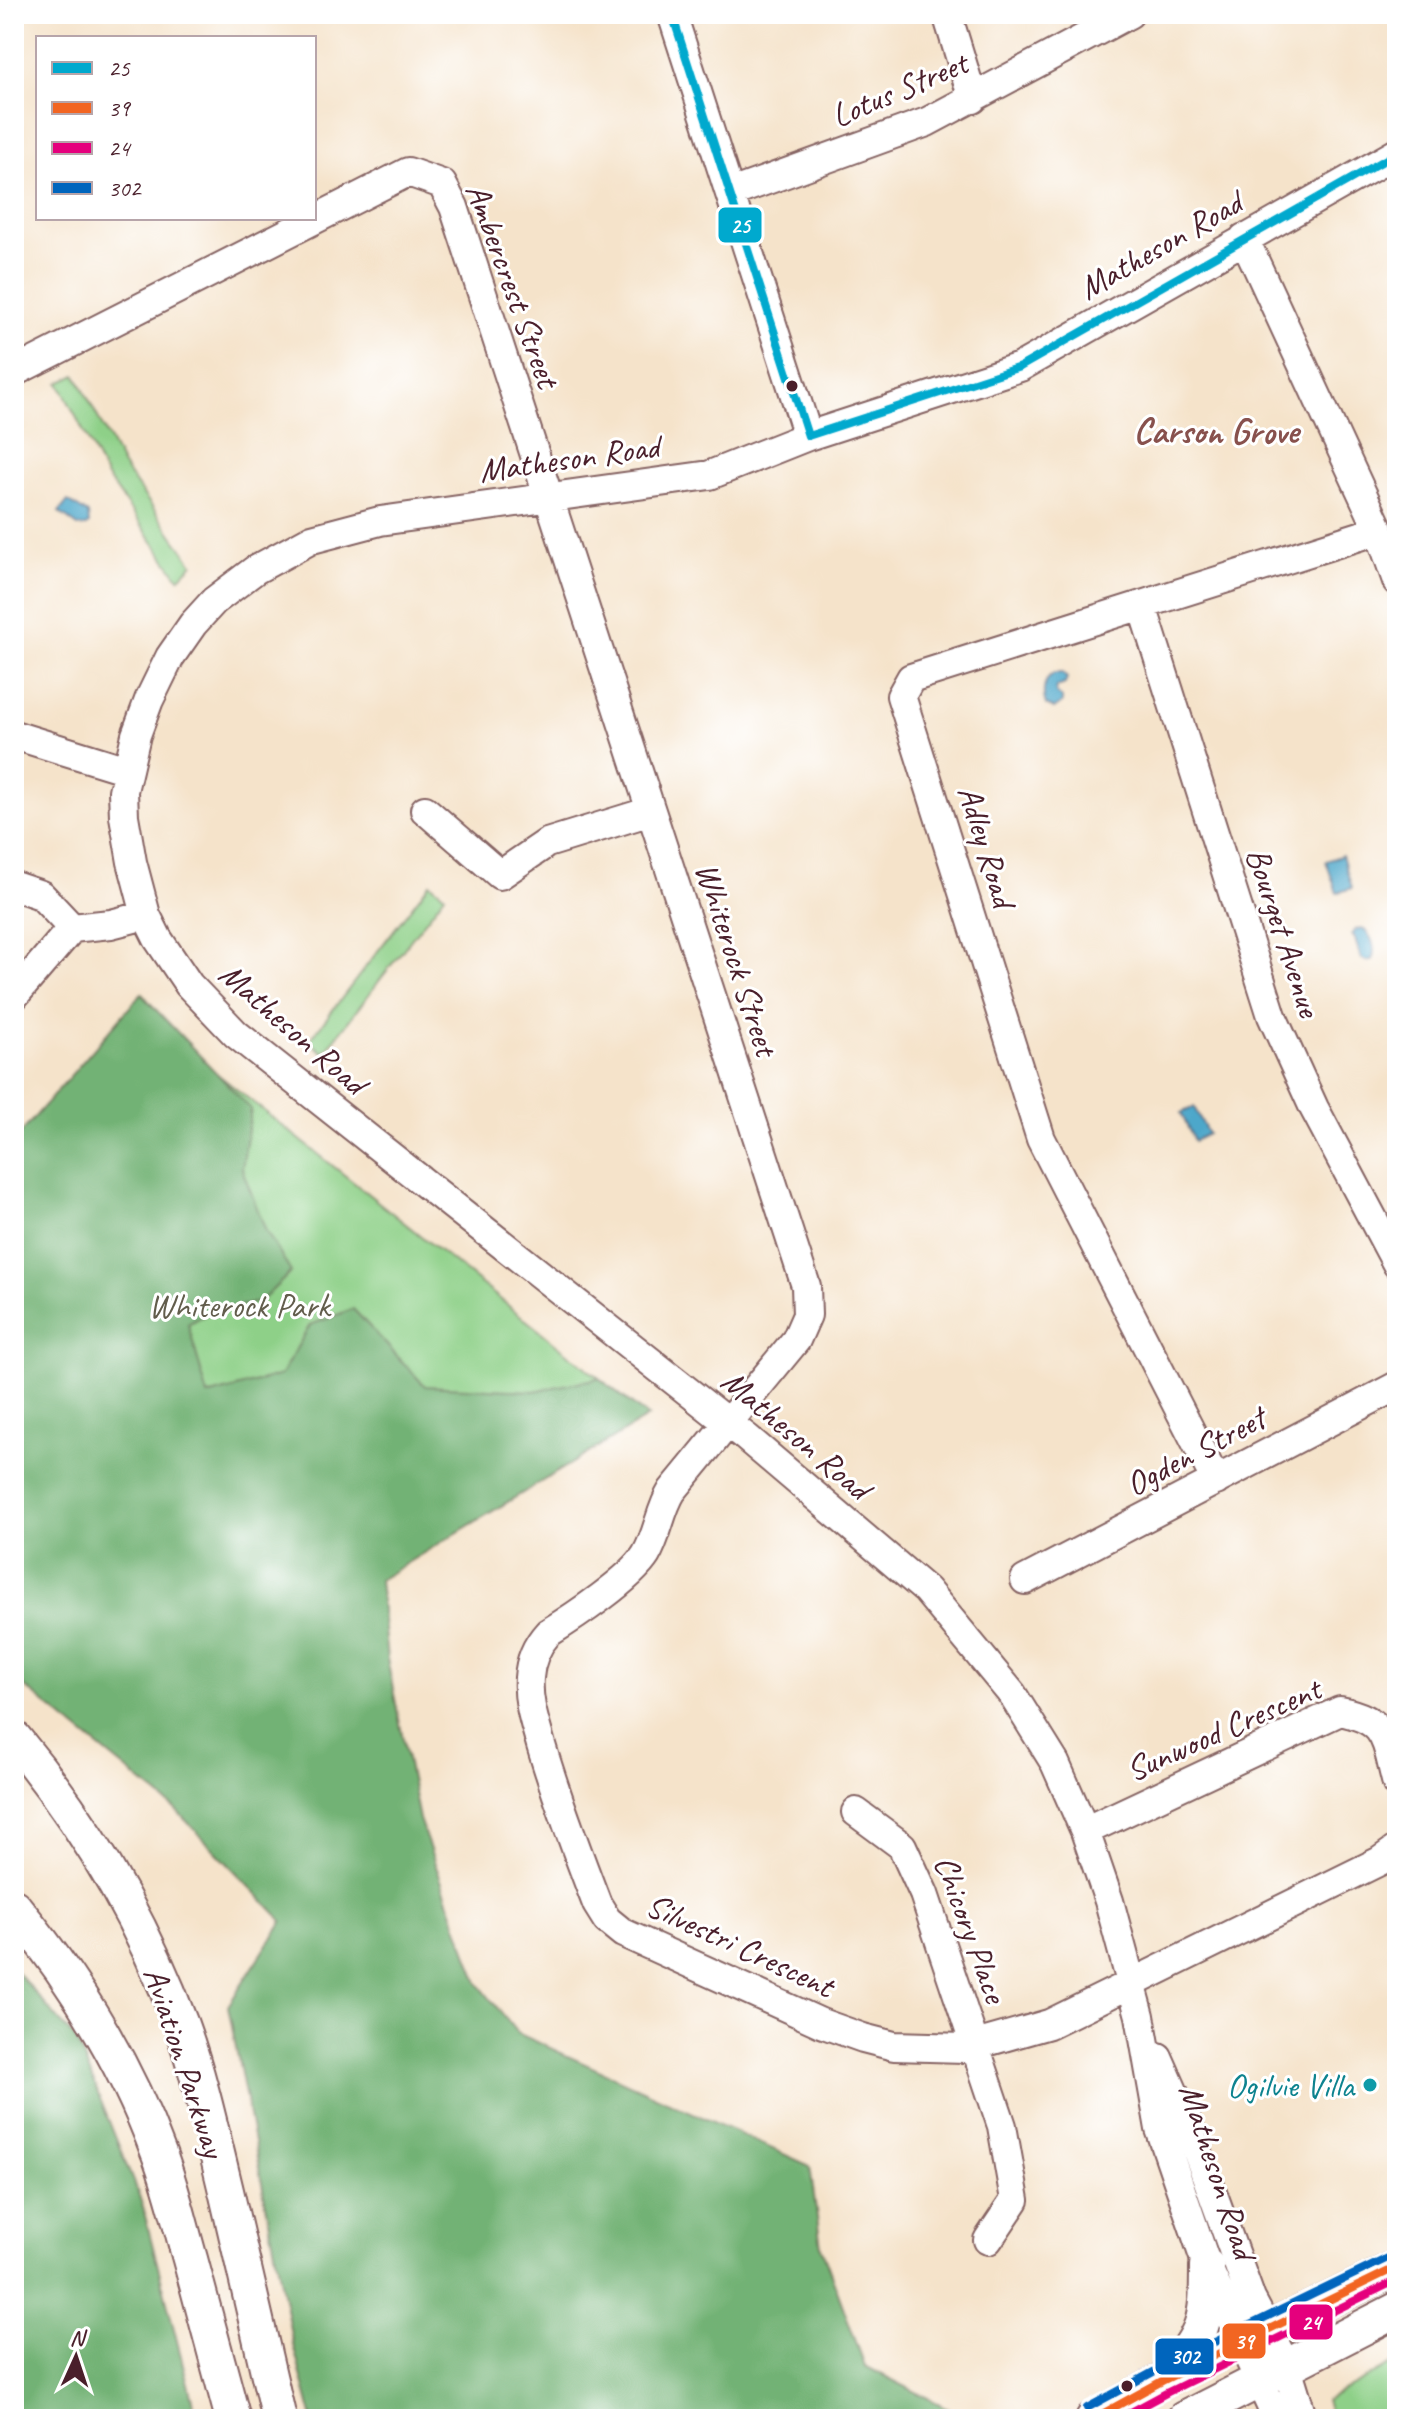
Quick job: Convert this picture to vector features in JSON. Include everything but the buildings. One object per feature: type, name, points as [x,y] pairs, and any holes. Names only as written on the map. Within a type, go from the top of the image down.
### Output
[{"type":"main road","name":"Aviation Parkway","points":[[14,1738],[53,1786],[89,1840],[141,1934],[173,2005],[207,2113],[279,2419]]},
{"type":"main road","name":"Aviation Parkway","points":[[14,1907],[60,1966],[89,2013],[149,2130],[167,2178],[233,2419]]},
{"type":"main road","points":[[1162,2381],[1188,2352],[1203,2325],[1207,2311],[1207,2266]]},
{"type":"main road","points":[[1093,2419],[1162,2381],[1397,2267]]},
{"type":"main road","points":[[1184,2419],[1397,2310]]},
{"type":"street","points":[[672,14],[808,436]]},
{"type":"street","points":[[947,14],[973,99]]},
{"type":"street","name":"Lotus Street","points":[[731,193],[927,122],[1129,14]]},
{"type":"street","name":"Matheson Road","points":[[1256,2336],[1207,2266],[1160,2129],[1140,2016],[1109,1901],[1085,1831],[1055,1763],[1012,1694],[926,1590],[729,1425],[236,1034],[189,985],[158,939],[146,915],[123,810],[127,770],[144,712],[170,657],[193,624],[214,601],[255,570],[312,539],[380,521],[710,475],[808,436],[1020,367],[1397,153]]},
{"type":"street","name":"Ambercrest Street","points":[[316,219],[408,172],[442,184],[454,207],[550,496]]},
{"type":"street","name":"Ambercrest Street","points":[[14,372],[313,220]]},
{"type":"street","points":[[1244,238],[1379,530],[1397,581]]},
{"type":"street","name":"Whiterock Street","points":[[550,496],[806,1286],[807,1315],[796,1340],[729,1425]]},
{"type":"street","name":"Adley Road","points":[[1216,1481],[1041,1139],[901,696],[911,678],[1379,530]]},
{"type":"street","name":"Bourget Avenue","points":[[1142,606],[1272,1016],[1314,1108],[1397,1264]]},
{"type":"street","points":[[14,735],[127,770]]},
{"type":"street","points":[[425,810],[500,875],[547,843],[651,811]]},
{"type":"street","points":[[14,886],[41,895],[72,928]]},
{"type":"street","points":[[14,996],[72,928],[111,924],[146,915]]},
{"type":"street","name":"Ogden Street","points":[[1025,1580],[1397,1386]]},
{"type":"street","name":"Silvestri Crescent","points":[[729,1425],[666,1501],[645,1557],[633,1571],[548,1633],[531,1661],[531,1706],[554,1790],[597,1904],[607,1920],[623,1933],[821,2023],[894,2046],[975,2046],[1049,2024],[1131,1982]]},
{"type":"street","name":"Sunwood Crescent","points":[[1085,1831],[1340,1711],[1364,1716],[1389,1728],[1397,1784]]},
{"type":"street","name":"Chicory Place","points":[[856,1812],[902,1846],[924,1894],[1002,2126],[1015,2200],[988,2240]]},
{"type":"street","points":[[1131,1982],[1380,1861],[1397,1849]]},
{"type":"street","name":"Matheson Road","points":[[1140,2016],[1187,2123],[1251,2299],[1256,2336]]},
{"type":"street","points":[[1256,2336],[1274,2374],[1303,2419]]},
{"type":"street","points":[[1274,2374],[1277,2419]]},
{"type":"green space","points":[[76,375],[123,466],[193,564],[179,578],[106,476],[59,383]]},
{"type":"green space","points":[[430,883],[445,895],[324,1053],[309,1041]]},
{"type":"green space","name":"Whiterock Park","points":[[142,993],[185,1045],[210,1068],[648,1417],[343,1601],[14,1145]]},
{"type":"green space","points":[[141,994],[251,1109],[242,1169],[266,1231],[291,1272],[260,1302],[210,1312],[188,1324],[208,1396],[281,1375],[310,1325],[353,1309],[425,1386],[534,1391],[599,1378],[648,1417],[379,1580],[387,1659],[419,1819],[478,1983],[517,2033],[810,2166],[821,2247],[865,2366],[969,2419],[313,2419],[293,2345],[228,2006],[283,1921],[175,1809],[14,1678],[14,1141]]},
{"type":"green space","points":[[14,1969],[77,2041],[142,2204],[197,2419],[14,2419]]},
{"type":"green space","points":[[1397,2361],[1397,2419],[1331,2419],[1325,2401]]},
{"type":"water","points":[[68,501],[88,514],[89,524],[78,526],[59,512]]},
{"type":"water","points":[[1054,673],[1062,673],[1067,678],[1065,684],[1057,687],[1056,693],[1062,698],[1062,703],[1054,709],[1046,705],[1044,692],[1048,679]]},
{"type":"water","points":[[1342,855],[1352,888],[1337,893],[1326,861]]},
{"type":"water","points":[[1362,928],[1373,942],[1372,960],[1361,958],[1352,935],[1356,929]]},
{"type":"water","points":[[1194,1107],[1208,1134],[1194,1141],[1181,1113]]},
{"type":"transit line","name":"25","points":[[672,14],[808,436]]},
{"type":"transit line","name":"25","points":[[808,436],[1020,367],[1397,153]]},
{"type":"transit line","name":"302","points":[[1087,2408],[1157,2370],[1392,2256]]},
{"type":"transit line","name":"39","points":[[1093,2419],[1162,2381],[1397,2267]]},
{"type":"transit line","name":"24","points":[[1118,2419],[1397,2280]]},
{"type":"place","name":"Ogilvie Villa","points":[[1370,2085]]},
{"type":"district","name":"Carson Grove","points":[[1216,431]]}]
